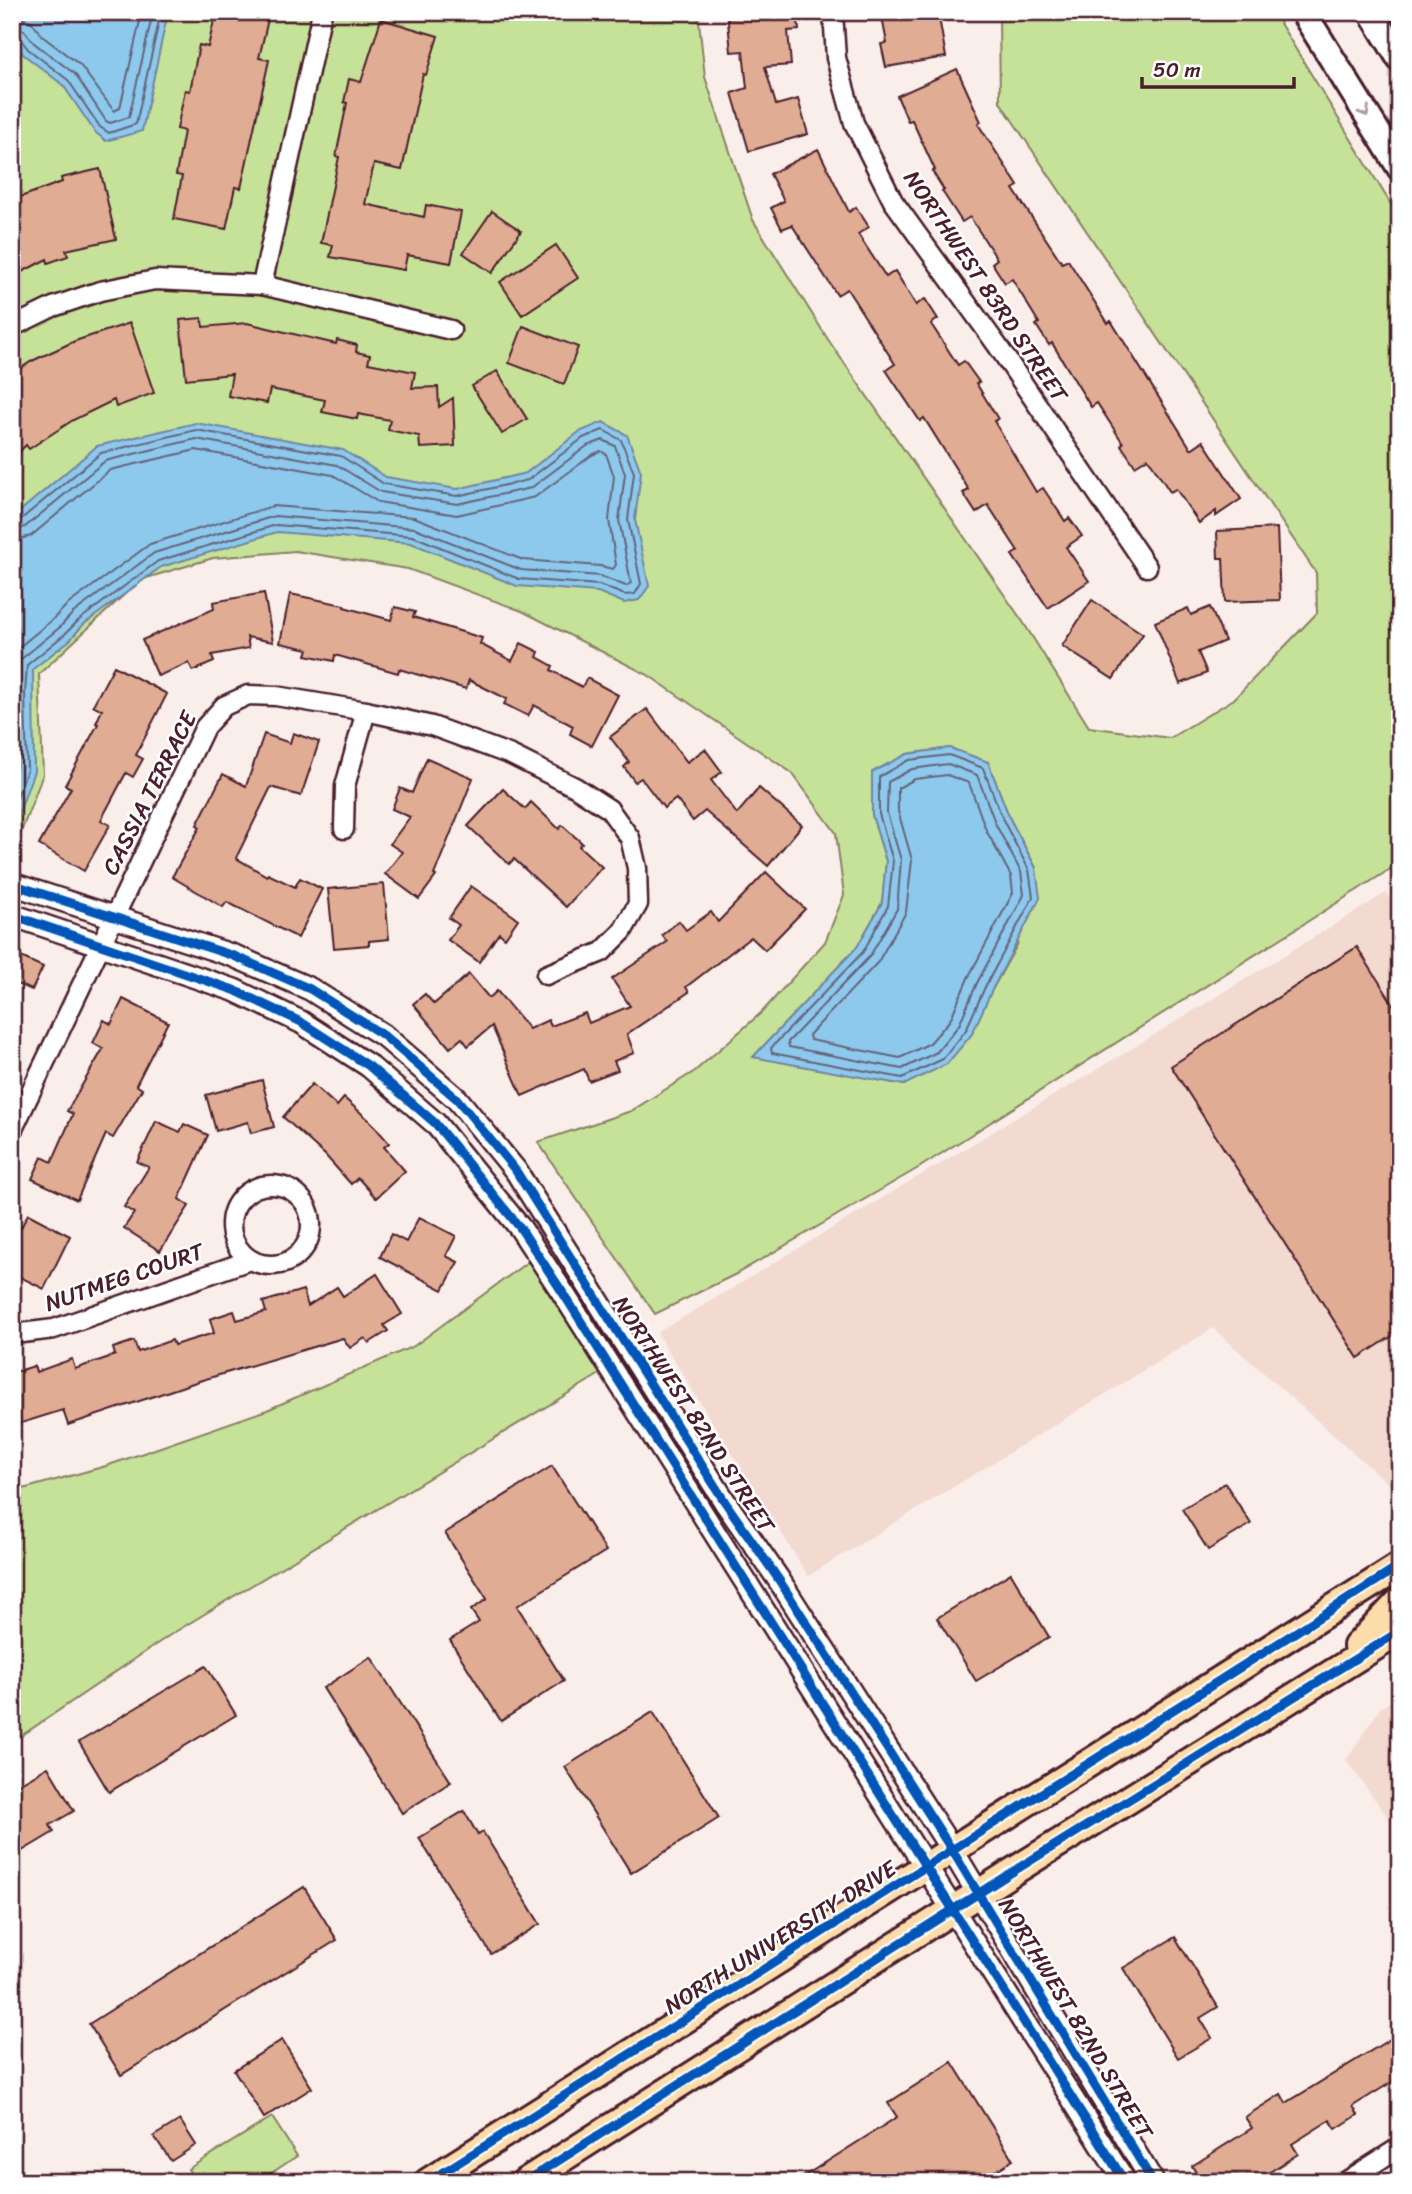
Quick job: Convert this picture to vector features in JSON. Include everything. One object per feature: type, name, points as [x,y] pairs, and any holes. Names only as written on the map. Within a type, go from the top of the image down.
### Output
[{"type":"main road","points":[[1303,12],[1400,168]]},
{"type":"main road","points":[[1371,12],[1400,59]]},
{"type":"main road","name":"NORTH UNIVERSITY DRIVE","points":[[428,2182],[1400,1566]]},
{"type":"main road","points":[[1324,1679],[1400,1601]]},
{"type":"main road","points":[[524,2182],[1009,1874],[1400,1631]]},
{"type":"street","points":[[262,285],[322,12]]},
{"type":"street","name":"NORTHWEST 83RD STREET","points":[[833,12],[835,58],[854,123],[893,201],[997,345],[1147,567]]},
{"type":"street","points":[[12,327],[52,307],[100,291],[155,280],[262,285],[451,330]]},
{"type":"street","name":"CASSIA TERRACE","points":[[12,1131],[205,727],[225,706],[248,695],[276,696],[366,710],[432,726],[510,755],[575,787],[609,809],[630,838],[637,868],[638,904],[622,932],[602,952],[546,975]]},
{"type":"street","points":[[344,829],[345,786],[366,710]]},
{"type":"street","name":"NORTHWEST 82ND STREET","points":[[12,884],[234,956],[310,989],[383,1035],[457,1099],[516,1171],[725,1502],[779,1580],[980,1894],[1153,2182]]},
{"type":"street","name":"NORTHWEST 82ND STREET","points":[[12,915],[234,990],[301,1023],[369,1066],[435,1123],[521,1229],[1125,2182]]},
{"type":"street","name":"NUTMEG COURT","points":[[12,1330],[22,1333],[54,1329],[250,1260],[261,1265],[286,1263],[306,1246],[311,1221],[301,1198],[290,1189],[263,1185],[250,1190],[239,1199],[230,1224],[232,1238],[239,1251],[250,1260]]},
{"type":"street","points":[[1345,2182],[1400,2147]]},
{"type":"shaded area","points":[[1386,893],[1400,916],[1400,1482],[1392,1487],[1213,1328],[808,1576],[657,1333]]},
{"type":"shaded area","points":[[1400,1697],[1400,1834],[1346,1760],[1381,1707]]},
{"type":"green space","points":[[12,12],[698,12],[705,77],[753,220],[829,341],[1023,622],[1089,727],[1170,738],[1234,699],[1317,613],[1316,573],[1000,102],[999,12],[1273,12],[1400,219],[1400,863],[920,1167],[736,1274],[655,1314],[538,1142],[631,1111],[695,1071],[762,1012],[825,942],[844,895],[836,833],[792,773],[648,675],[522,611],[408,569],[295,551],[213,558],[140,580],[39,674],[43,774],[12,856]],"holes":[[[950,748],[988,762],[1010,819],[1036,868],[1017,945],[992,990],[904,1085],[754,1056],[857,947],[882,903],[886,861],[872,815],[907,754]]]},
{"type":"green space","points":[[533,1258],[605,1371],[170,1635],[12,1742],[12,1492],[106,1466],[267,1410],[414,1346]]},
{"type":"green space","points":[[272,2117],[297,2156],[258,2182],[196,2182],[188,2169]]},
{"type":"water","points":[[12,12],[168,12],[142,131],[106,141],[95,132],[63,85],[23,54],[12,38]]},
{"type":"water","points":[[603,422],[627,435],[641,472],[635,520],[649,586],[639,600],[624,603],[598,592],[517,586],[411,543],[277,532],[161,567],[83,625],[70,640],[33,669],[34,771],[12,832],[12,518],[97,446],[196,423],[343,450],[386,477],[457,489],[526,473],[579,432]]},
{"type":"water","points":[[950,748],[988,762],[1010,819],[1036,868],[1040,898],[972,1034],[947,1064],[904,1085],[753,1057],[857,947],[882,903],[886,861],[872,815],[872,772],[907,754]]},
{"type":"building","points":[[216,12],[256,12],[269,15],[259,58],[269,60],[241,188],[235,187],[226,229],[174,219],[182,176],[176,175],[184,131],[177,129],[185,90],[190,91],[199,45],[208,47]]},
{"type":"building","points":[[727,12],[797,12],[799,30],[788,31],[791,65],[765,67],[776,105],[798,99],[808,134],[749,151],[732,93],[747,88],[743,51],[731,52]]},
{"type":"building","points":[[881,12],[938,12],[946,57],[886,67],[881,44],[887,43]]},
{"type":"building","points":[[381,19],[438,36],[426,75],[423,74],[402,170],[374,164],[365,204],[424,217],[426,205],[461,212],[451,263],[407,255],[404,270],[330,257],[333,245],[321,243],[339,157],[336,156],[349,79],[361,82]]},
{"type":"building","points":[[957,69],[981,122],[978,124],[1018,186],[1013,189],[1062,263],[1068,260],[1108,323],[1111,321],[1191,449],[1203,441],[1241,499],[1216,516],[1216,511],[1199,523],[1176,489],[1170,492],[1148,458],[1135,466],[1097,403],[1091,407],[1052,343],[1049,345],[1012,279],[1005,283],[992,263],[997,259],[970,217],[962,222],[942,191],[944,190],[932,171],[935,170],[912,120],[908,121],[897,96]]},
{"type":"building","points":[[818,149],[849,212],[856,207],[869,227],[858,234],[886,277],[895,271],[916,305],[925,299],[938,319],[931,324],[958,365],[964,361],[979,382],[976,383],[998,419],[994,421],[1036,492],[1043,488],[1065,521],[1069,518],[1082,536],[1066,547],[1089,581],[1048,608],[1012,555],[1018,551],[988,505],[976,513],[963,493],[969,490],[924,418],[920,421],[886,370],[895,364],[847,289],[837,295],[792,225],[782,229],[771,208],[784,201],[770,174]]},
{"type":"building","points":[[100,169],[116,239],[66,250],[68,256],[48,263],[47,259],[12,277],[12,200],[62,182],[61,178]]},
{"type":"building","points":[[492,211],[521,231],[492,273],[463,253]]},
{"type":"building","points":[[556,245],[578,278],[522,315],[500,282]]},
{"type":"building","points":[[202,318],[203,327],[247,323],[336,344],[337,340],[357,345],[356,352],[370,355],[368,363],[415,372],[412,388],[438,387],[439,407],[453,398],[455,446],[420,448],[419,436],[388,430],[390,420],[358,414],[357,419],[322,412],[325,400],[270,389],[267,403],[228,396],[232,374],[186,379],[180,320]]},
{"type":"building","points":[[130,323],[154,393],[116,407],[114,400],[73,420],[29,449],[26,445],[12,459],[12,374],[32,361],[75,341]]},
{"type":"building","points":[[523,326],[578,347],[564,384],[509,363]]},
{"type":"building","points":[[497,371],[527,419],[502,434],[472,386]]},
{"type":"building","points":[[1277,528],[1280,600],[1225,602],[1223,558],[1218,558],[1217,531]]},
{"type":"building","points":[[264,593],[273,642],[247,637],[249,648],[212,655],[214,662],[193,671],[189,663],[158,676],[142,640],[214,609],[213,602]]},
{"type":"building","points":[[290,594],[344,605],[391,620],[395,607],[415,612],[413,617],[482,638],[480,644],[512,661],[521,643],[539,652],[537,657],[553,666],[551,670],[582,687],[587,678],[618,695],[592,746],[570,734],[573,726],[534,705],[528,716],[504,704],[507,699],[469,680],[466,689],[399,669],[398,673],[335,655],[334,661],[306,655],[308,649],[280,643]]},
{"type":"building","points":[[1092,600],[1143,634],[1113,679],[1062,646]]},
{"type":"building","points":[[1210,607],[1225,641],[1198,652],[1207,673],[1180,684],[1155,622],[1188,608],[1191,615]]},
{"type":"building","points":[[114,666],[167,694],[136,755],[143,759],[133,777],[126,773],[101,820],[110,825],[84,871],[39,845],[71,788],[65,785],[98,724],[96,723],[102,710],[93,705]]},
{"type":"building","points":[[647,709],[687,762],[705,749],[722,772],[711,780],[737,814],[759,788],[802,825],[768,866],[705,811],[693,821],[676,799],[664,808],[641,778],[635,782],[624,767],[629,762],[610,737]]},
{"type":"building","points":[[293,733],[319,742],[301,796],[271,787],[236,858],[267,876],[268,874],[295,887],[300,878],[322,889],[298,938],[227,902],[223,907],[172,877],[200,827],[197,825],[223,774],[246,786],[264,734],[290,743]]},
{"type":"building","points":[[427,758],[473,778],[434,875],[436,876],[419,899],[385,874],[402,852],[390,844],[410,817],[392,809],[400,788],[412,793]]},
{"type":"building","points":[[503,789],[525,809],[531,802],[559,829],[562,825],[582,843],[579,846],[602,867],[566,907],[514,859],[509,864],[468,826]]},
{"type":"building","points":[[766,872],[805,909],[765,950],[751,937],[686,987],[689,992],[627,1034],[634,1053],[614,1061],[618,1070],[589,1081],[584,1069],[522,1096],[492,1026],[468,1046],[462,1038],[450,1048],[413,1004],[425,994],[434,1004],[469,974],[489,998],[497,991],[529,1029],[548,1020],[551,1026],[585,1013],[589,1023],[630,1006],[612,979],[667,942],[662,935],[679,921],[686,930],[711,912],[718,922]]},
{"type":"building","points":[[384,884],[389,939],[369,941],[369,945],[334,948],[328,889]]},
{"type":"building","points":[[471,886],[518,919],[505,938],[499,933],[479,962],[448,940],[459,925],[449,918]]},
{"type":"building","points":[[1357,947],[1400,1015],[1400,1331],[1358,1358],[1171,1066]]},
{"type":"building","points":[[12,953],[43,967],[32,990],[12,982]]},
{"type":"building","points":[[123,999],[168,1022],[136,1085],[142,1089],[113,1138],[106,1134],[77,1200],[32,1179],[42,1157],[52,1162],[73,1114],[67,1111],[103,1049],[93,1043],[104,1020],[111,1024]]},
{"type":"building","points":[[262,1080],[274,1127],[251,1133],[248,1122],[216,1131],[206,1095]]},
{"type":"building","points":[[312,1084],[337,1106],[344,1098],[370,1121],[389,1143],[384,1147],[405,1171],[376,1198],[358,1178],[351,1184],[325,1155],[283,1117]]},
{"type":"building","points":[[156,1121],[180,1132],[184,1124],[208,1135],[179,1199],[189,1206],[160,1251],[124,1228],[134,1213],[124,1207],[149,1167],[137,1162]]},
{"type":"building","points":[[28,1214],[70,1236],[44,1289],[12,1273],[12,1245]]},
{"type":"building","points":[[419,1217],[456,1236],[446,1256],[458,1262],[443,1290],[380,1257],[391,1234],[406,1242]]},
{"type":"building","points":[[377,1274],[402,1314],[384,1325],[388,1331],[369,1343],[365,1338],[350,1348],[343,1338],[199,1381],[68,1425],[63,1410],[12,1426],[12,1373],[34,1366],[36,1372],[72,1359],[75,1369],[115,1355],[113,1348],[134,1341],[138,1352],[172,1340],[174,1345],[214,1333],[210,1319],[234,1311],[237,1320],[266,1312],[263,1302],[303,1290],[308,1306],[337,1287],[343,1296]]},
{"type":"building","points":[[552,1466],[606,1551],[517,1606],[564,1681],[501,1721],[450,1640],[479,1622],[471,1610],[487,1599],[445,1533]]},
{"type":"building","points":[[1225,1483],[1251,1524],[1208,1550],[1182,1509]]},
{"type":"building","points":[[1011,1573],[1049,1637],[976,1681],[937,1618]]},
{"type":"building","points":[[371,1657],[451,1782],[402,1813],[323,1688]]},
{"type":"building","points":[[206,1666],[236,1715],[109,1792],[79,1742]]},
{"type":"building","points":[[653,1712],[719,1818],[631,1873],[565,1767]]},
{"type":"building","points":[[48,1767],[74,1811],[50,1825],[54,1832],[12,1857],[12,1788]]},
{"type":"building","points":[[464,1811],[478,1835],[483,1832],[540,1924],[491,1954],[419,1838]]},
{"type":"building","points":[[304,1887],[337,1940],[121,2075],[89,2024]]},
{"type":"building","points":[[1175,1937],[1218,2007],[1200,2018],[1212,2038],[1178,2058],[1123,1968]]},
{"type":"building","points":[[1400,2033],[1400,2077],[1353,2106],[1358,2115],[1336,2129],[1330,2120],[1292,2144],[1298,2154],[1254,2182],[1202,2182],[1192,2166],[1252,2128],[1245,2117],[1281,2094],[1286,2103]]},
{"type":"building","points":[[282,2040],[312,2088],[264,2118],[234,2070]]},
{"type":"building","points":[[952,2062],[1013,2160],[977,2182],[795,2182],[897,2117],[888,2103]]},
{"type":"building","points":[[180,2120],[196,2145],[171,2161],[154,2136]]},
{"type":"cycle path","points":[[12,884],[234,956],[310,989],[383,1035],[457,1099],[516,1171],[725,1502],[779,1580],[952,1850],[1153,2182]]},
{"type":"cycle path","points":[[12,915],[234,990],[301,1022],[369,1066],[435,1123],[521,1229],[563,1293],[1125,2182]]},
{"type":"cycle path","points":[[428,2182],[1400,1566]]},
{"type":"cycle path","points":[[525,2182],[1009,1874],[1400,1631]]}]
